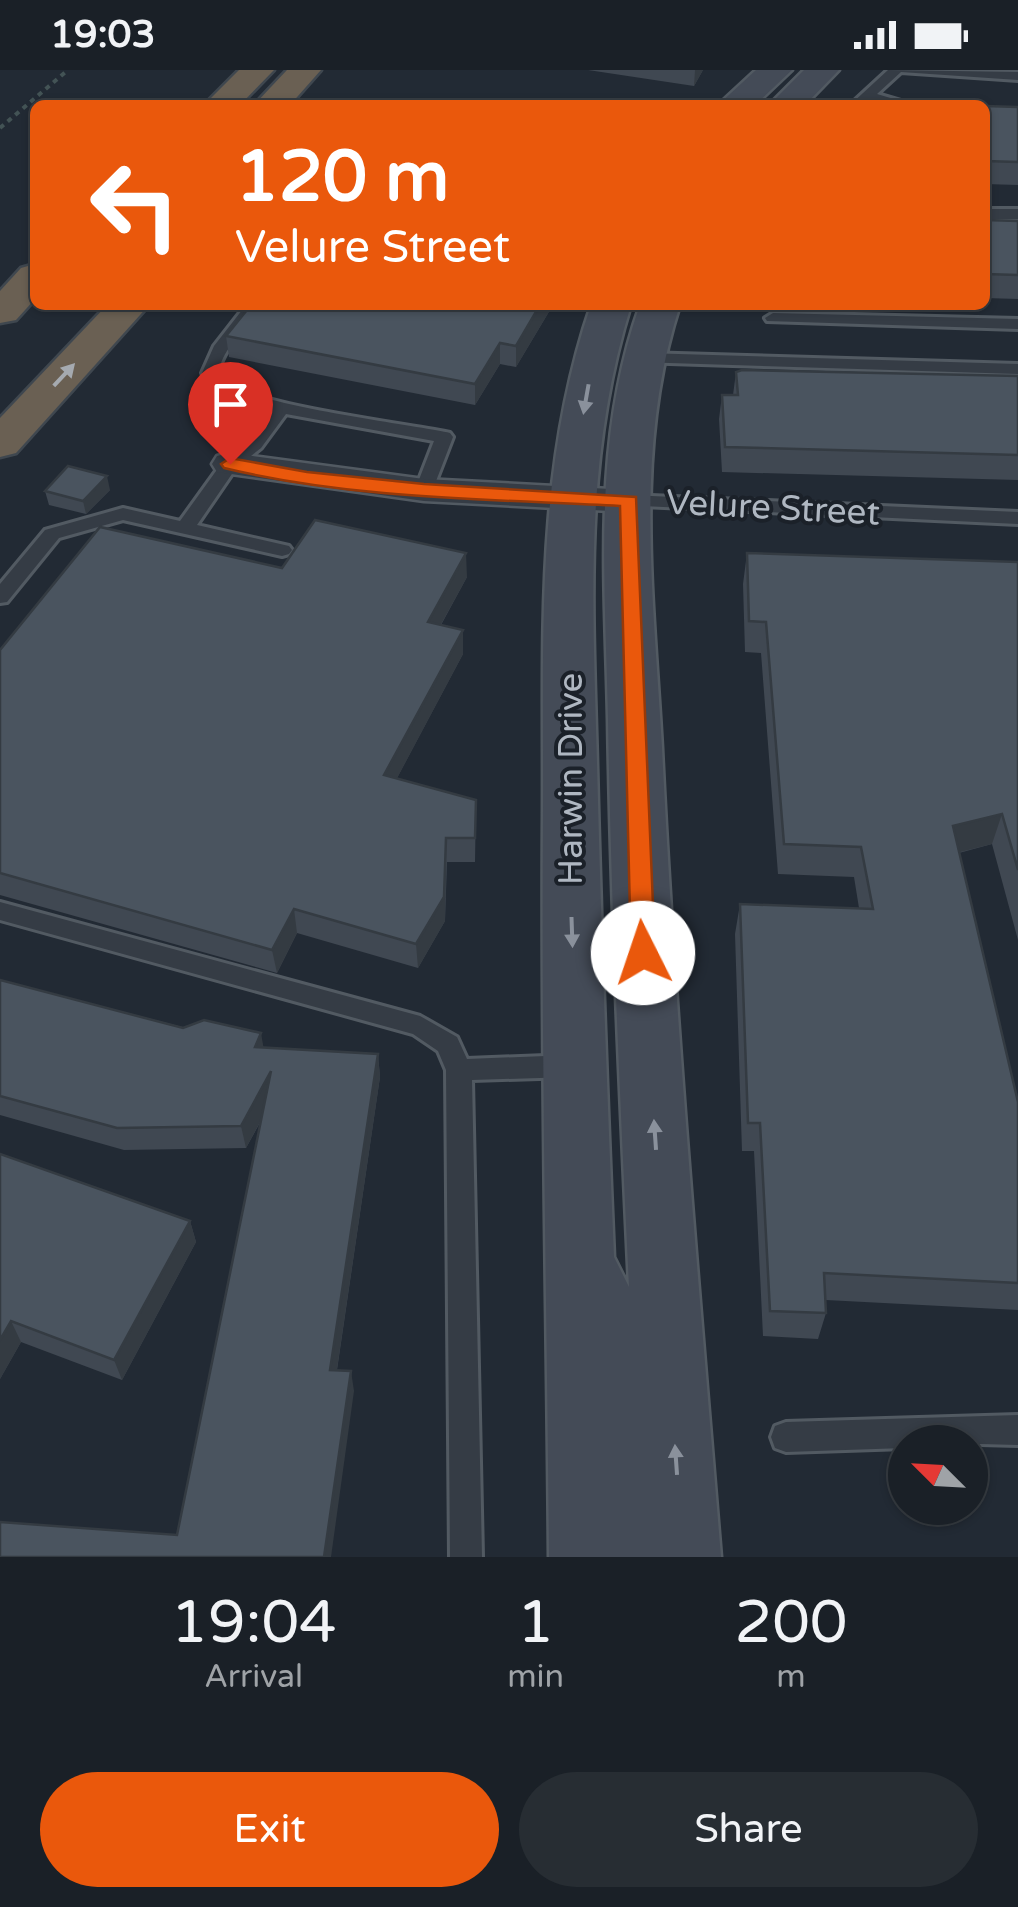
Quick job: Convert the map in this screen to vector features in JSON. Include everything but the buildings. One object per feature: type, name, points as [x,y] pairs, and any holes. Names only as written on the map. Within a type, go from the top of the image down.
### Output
[{"type":"highway","points":[[194,100],[221,70]]},
{"type":"highway","points":[[226,100],[258,70]]},
{"type":"highway","points":[[283,100],[318,86]]},
{"type":"highway","points":[[1,313],[30,284]]},
{"type":"highway","points":[[0,389],[75,310]]},
{"type":"highway","points":[[0,444],[124,310]]},
{"type":"main road","points":[[742,100],[776,70]]},
{"type":"main road","points":[[791,100],[823,70]]},
{"type":"main road","name":"Harwin Drive","points":[[609,310],[595,346],[599,500],[638,877],[679,1557]]},
{"type":"main road","name":"Harwin Drive","points":[[588,1557],[570,874],[599,500],[658,310]]},
{"type":"main road","points":[[570,874],[638,877]]},
{"type":"main road","points":[[582,1264],[626,1354],[639,1527],[653,1549],[679,1557]]},
{"type":"street","name":"Velure Street","points":[[230,464],[307,478],[424,490],[599,500]]},
{"type":"lane","points":[[862,100],[896,70]]},
{"type":"lane","points":[[906,70],[1018,76]]},
{"type":"lane","points":[[990,214],[1018,214]]},
{"type":"lane","points":[[252,310],[217,351],[210,370],[214,384],[226,394],[280,408],[444,437],[424,490]]},
{"type":"lane","points":[[644,358],[774,333],[1018,324]]},
{"type":"lane","points":[[774,333],[1018,369]]},
{"type":"lane","points":[[185,528],[230,464],[255,444],[280,408]]},
{"type":"lane","name":"Velure Street","points":[[599,500],[1018,518]]},
{"type":"lane","points":[[0,596],[52,534],[123,514],[282,550]]},
{"type":"lane","points":[[0,911],[420,1026],[448,1044],[459,1070],[466,1557]]},
{"type":"lane","points":[[459,1070],[576,1066]]},
{"type":"lane","points":[[786,1436],[1018,1430]]},
{"type":"path","points":[[32,100],[68,70]]},
{"type":"path","points":[[2,125],[30,102]]},
{"type":"route","points":[[230,464],[307,478],[424,490],[629,501],[643,953]]}]
